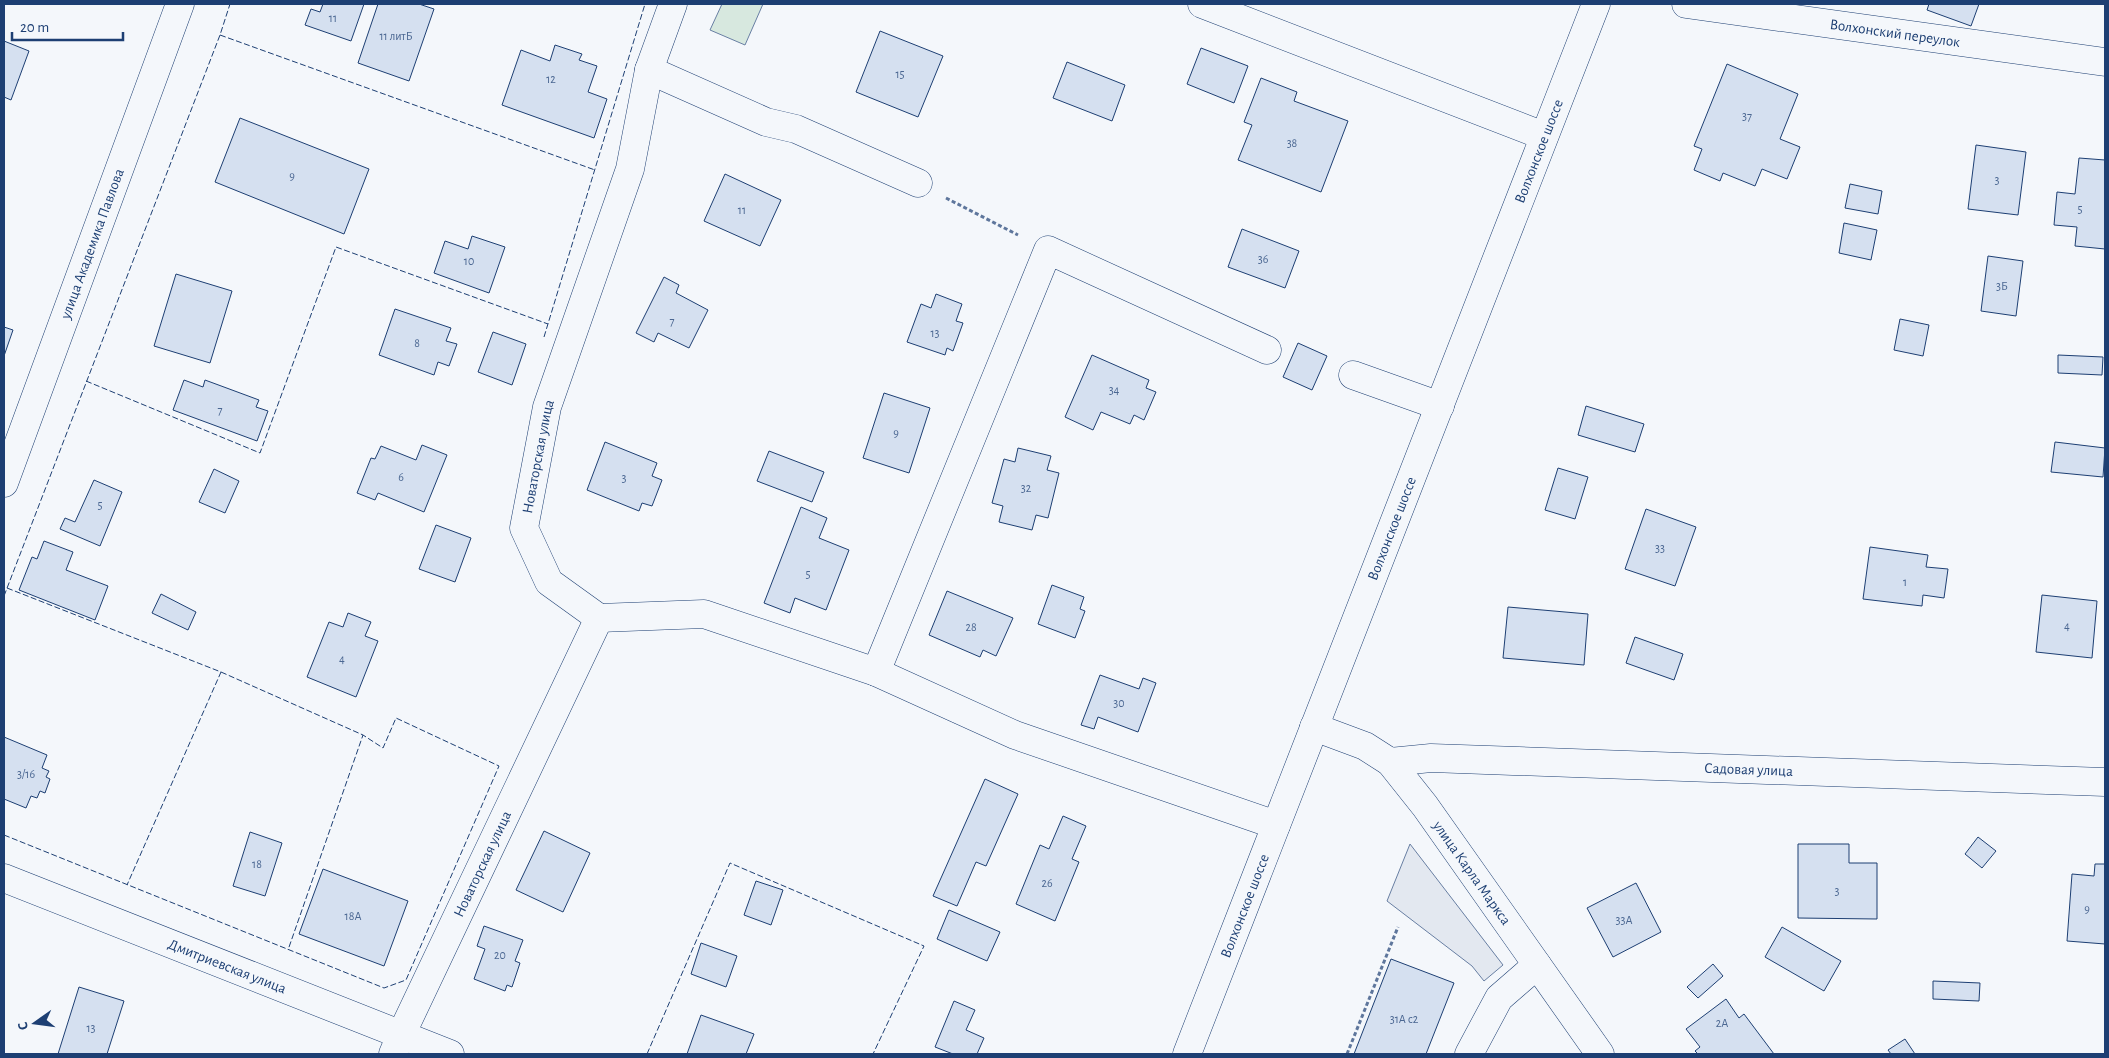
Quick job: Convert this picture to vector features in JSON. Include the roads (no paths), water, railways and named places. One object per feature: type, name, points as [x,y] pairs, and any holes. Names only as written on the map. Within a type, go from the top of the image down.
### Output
[{"type":"street","name":"улица Академика Павлова","points":[[4,483],[180,4]]},
{"type":"street","name":"Новаторская улица","points":[[397,1045],[599,618],[549,582],[524,528],[547,407],[630,169],[650,70],[673,4]]},
{"type":"street","points":[[1202,4],[1544,136]]},
{"type":"street","name":"Волхонское шоссе","points":[[1187,1054],[1596,4]]},
{"type":"street","name":"Волхонский переулок","points":[[1686,4],[2105,62]]},
{"type":"street","points":[[650,70],[766,122],[796,129],[918,183]]},
{"type":"street","points":[[876,672],[1048,250],[1267,350]]},
{"type":"street","points":[[1353,375],[1440,406]]},
{"type":"street","points":[[599,618],[704,614],[876,672],[1015,735],[1276,825]]},
{"type":"street","name":"улица Карла Маркса","points":[[1314,727],[1365,746],[1390,762],[1425,806],[1600,1054]]},
{"type":"street","name":"Садовая улица","points":[[1390,762],[1441,759],[2105,782]]},
{"type":"street","name":"Дмитриевская улица","points":[[4,878],[397,1045],[450,1054]]},
{"type":"street","points":[[1469,1054],[1499,998],[1537,965]]}]
